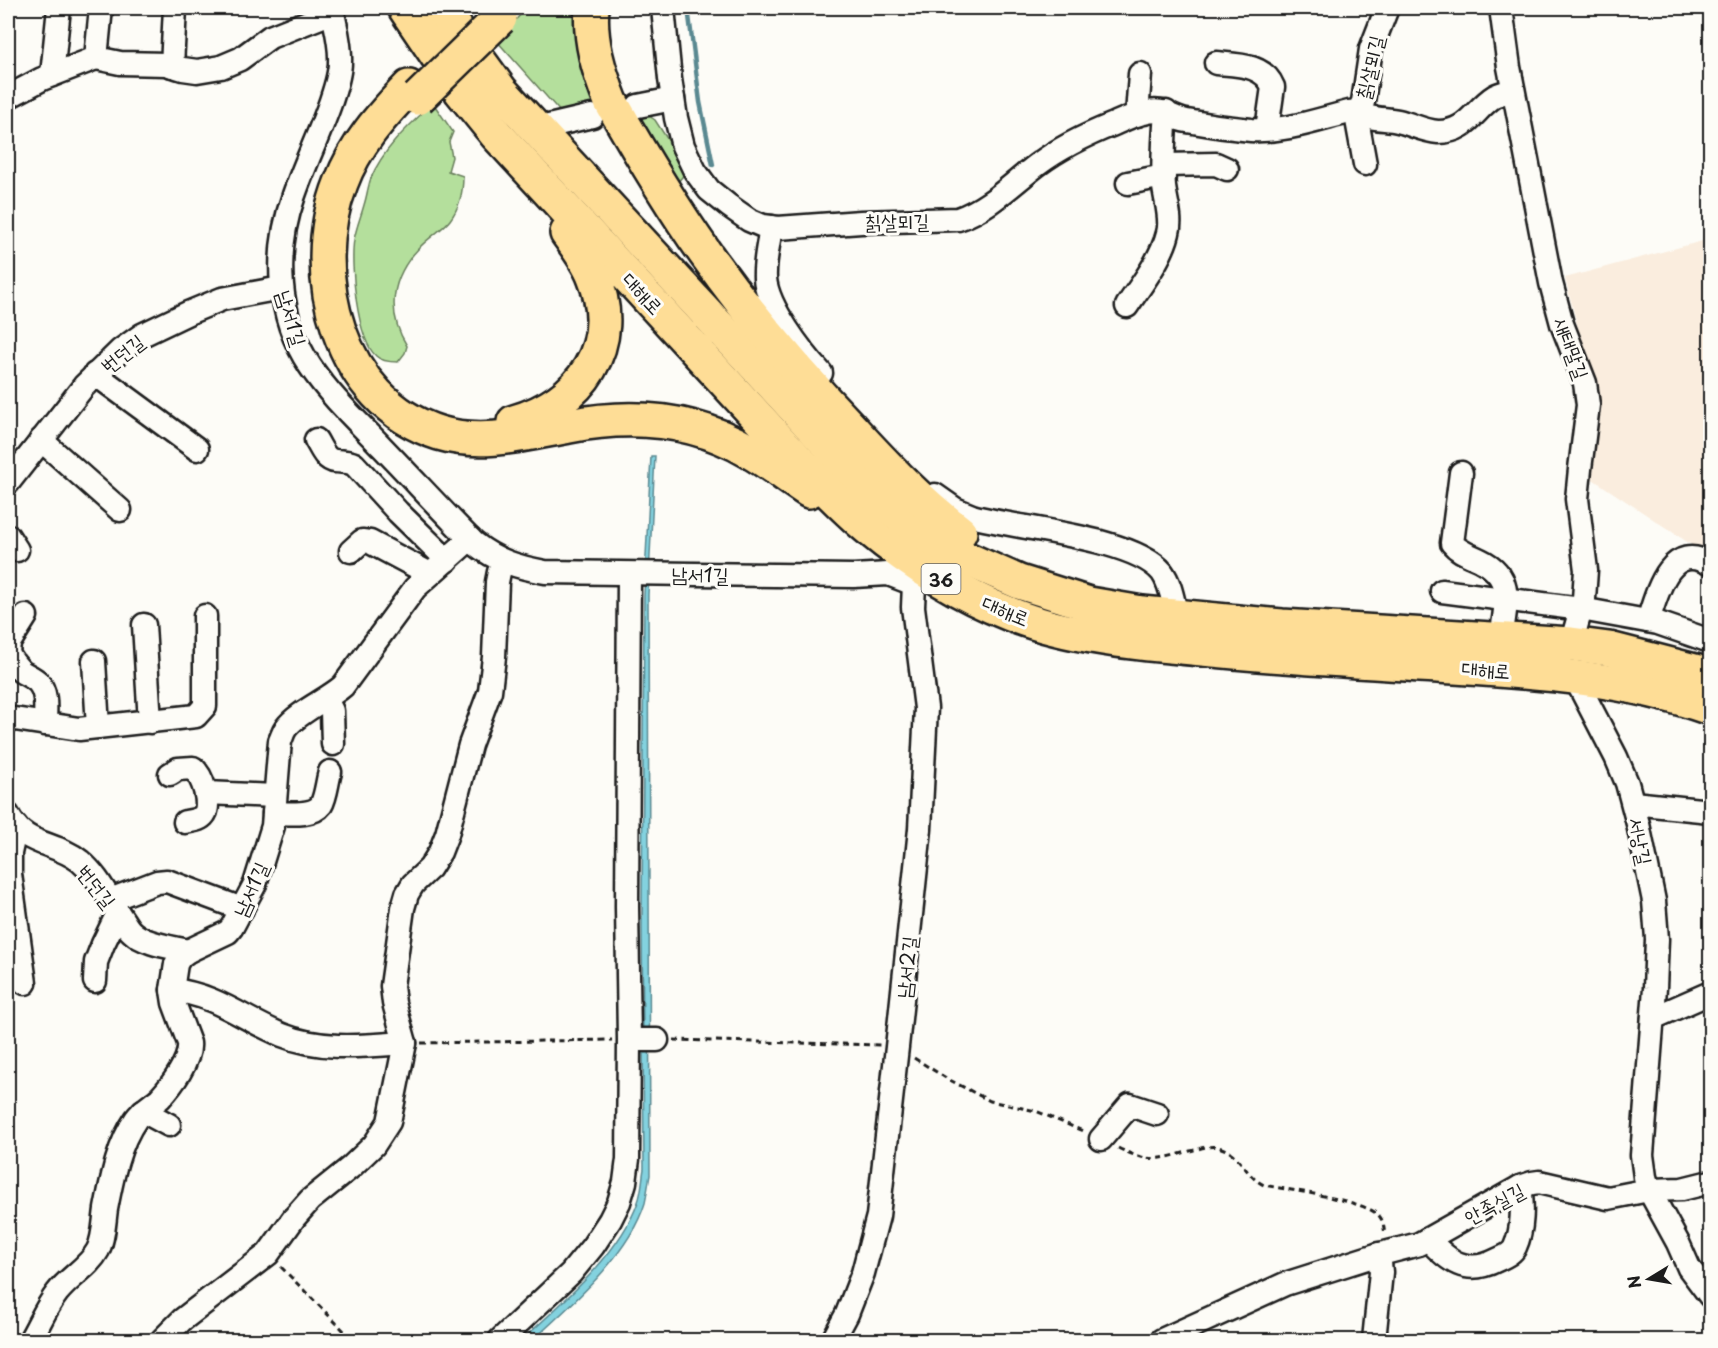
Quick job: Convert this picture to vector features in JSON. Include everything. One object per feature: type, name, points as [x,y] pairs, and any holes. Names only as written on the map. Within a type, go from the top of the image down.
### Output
[{"type":"highway","name":"대해로","points":[[405,8],[461,91],[496,134],[825,488],[868,528],[911,560],[925,580],[958,589],[1011,614],[1069,632],[1134,642],[1280,657],[1574,676],[1647,690],[1710,708]]},
{"type":"highway","name":"대해로","points":[[442,8],[501,92],[840,458],[881,500],[920,531],[960,556],[1019,582],[1063,596],[1089,604],[1142,613],[1282,626],[1571,644],[1609,649],[1710,675]]},
{"type":"highway","points":[[592,8],[595,52],[611,102],[668,197],[704,251],[778,348],[838,415],[930,510],[977,546],[1063,596]]},
{"type":"highway","points":[[499,11],[413,93],[373,127],[350,163],[334,203],[327,241],[328,279],[336,320],[350,357],[370,387],[381,399],[408,420],[422,427],[455,437],[503,438],[594,421],[620,419],[669,422],[707,432],[748,450],[885,540]]},
{"type":"highway","points":[[413,93],[372,151],[351,192],[343,220],[339,250],[342,291],[351,330],[382,380],[409,403],[426,413],[442,420],[472,425],[490,425],[524,419],[539,413],[567,395],[590,369],[597,354],[604,325],[600,294],[585,259],[496,134]]},
{"type":"street","points":[[52,75],[59,8]]},
{"type":"street","points":[[96,58],[101,8]]},
{"type":"street","points":[[172,66],[175,8]]},
{"type":"street","name":"칡살뫼길","points":[[663,8],[673,99],[683,146],[695,171],[709,190],[729,206],[749,220],[771,227],[958,219],[969,215],[1006,191],[1037,165],[1065,146],[1137,115],[1157,111],[1166,112],[1184,121],[1253,130],[1299,125],[1358,111],[1363,102],[1371,49],[1387,8]]},
{"type":"street","name":"새태말길","points":[[1501,8],[1513,90],[1551,283],[1562,324],[1585,382],[1587,394],[1588,405],[1577,499],[1586,570],[1584,599],[1571,644]]},
{"type":"street","points":[[8,97],[52,75],[96,58],[120,63],[153,63],[197,71],[231,64],[270,37],[333,10]]},
{"type":"street","name":"남서1길","points":[[333,10],[339,39],[340,62],[336,85],[293,196],[281,253],[282,294],[292,333],[310,366],[333,396],[470,539],[485,552],[504,562],[545,572],[854,576],[888,574],[925,580]]},
{"type":"street","points":[[1216,63],[1250,67],[1258,70],[1271,82],[1273,87],[1267,129]]},
{"type":"street","points":[[1137,115],[1140,74]]},
{"type":"street","points":[[1358,111],[1363,116],[1404,123],[1435,132],[1447,131],[1466,124],[1490,99],[1498,94],[1513,90]]},
{"type":"street","points":[[638,106],[673,99]]},
{"type":"street","points":[[1358,111],[1357,120],[1365,164]]},
{"type":"street","points":[[1127,306],[1164,245],[1169,230],[1164,170],[1166,112]]},
{"type":"street","points":[[536,129],[592,116]]},
{"type":"street","points":[[1128,183],[1164,170],[1216,164],[1227,169]]},
{"type":"street","points":[[771,227],[765,278],[772,300],[784,324],[814,365],[917,479],[943,502],[972,516],[1109,545],[1140,556],[1154,564],[1163,574],[1177,616]]},
{"type":"street","name":"번던길","points":[[8,483],[84,386],[121,350],[142,335],[229,297],[282,288]]},
{"type":"street","points":[[95,374],[197,449]]},
{"type":"street","points":[[41,440],[120,510]]},
{"type":"street","points":[[316,440],[328,458],[354,464],[398,512],[439,567]]},
{"type":"street","points":[[1461,474],[1452,543],[1457,549],[1487,563],[1500,573],[1505,584],[1506,600],[1501,639]]},
{"type":"street","name":"남서1길","points":[[188,951],[228,932],[255,884],[273,826],[280,741],[286,728],[343,686],[415,588],[470,539]]},
{"type":"street","points":[[351,551],[362,541],[370,542],[439,567]]},
{"type":"street","points":[[1648,621],[1658,590],[1670,568],[1679,561],[1692,558],[1710,564]]},
{"type":"street","points":[[162,1341],[182,1320],[268,1254],[310,1200],[374,1145],[389,1122],[405,1043],[394,1003],[392,986],[403,908],[413,884],[430,868],[440,852],[447,834],[470,745],[490,691],[494,657],[496,582],[504,562]]},
{"type":"street","points":[[500,1341],[571,1273],[593,1246],[620,1202],[625,1182],[642,1040],[627,860],[640,574]]},
{"type":"street","name":"남서2길","points":[[833,1341],[847,1314],[863,1273],[878,1216],[920,829],[926,708],[913,607],[925,580]]},
{"type":"street","points":[[1442,591],[1581,609],[1648,621],[1710,641]]},
{"type":"street","points":[[27,616],[9,643],[8,653],[21,671],[39,683],[46,703],[45,724]]},
{"type":"street","points":[[8,718],[79,729],[196,716],[205,706],[205,616]]},
{"type":"street","points":[[144,626],[150,722]]},
{"type":"street","points":[[94,661],[98,728]]},
{"type":"street","name":"서낭길","points":[[1574,676],[1627,783],[1654,901],[1657,939],[1642,1155],[1645,1177],[1649,1190],[1689,1268],[1709,1293]]},
{"type":"street","points":[[326,699],[332,711],[333,744]]},
{"type":"street","points":[[170,774],[178,770],[193,768],[200,777],[206,793],[206,810],[203,816],[197,820],[185,822]]},
{"type":"street","points":[[206,793],[274,804],[306,813],[316,810],[322,803],[330,772]]},
{"type":"street","points":[[1633,803],[1710,811]]},
{"type":"street","points":[[12,820],[9,874],[25,983]]},
{"type":"street","name":"번던길","points":[[12,820],[22,833],[66,852],[93,873],[132,932],[143,939],[188,951]]},
{"type":"street","points":[[95,981],[96,962],[114,907],[157,882],[167,881],[242,909]]},
{"type":"street","points":[[30,1341],[57,1293],[91,1260],[98,1249],[103,1237],[108,1198],[117,1160],[126,1136],[138,1116],[159,1098],[188,1059],[189,1043],[174,1003],[172,990],[176,964],[180,957],[188,951]]},
{"type":"street","points":[[172,990],[204,996],[283,1035],[310,1044],[354,1047],[405,1043]]},
{"type":"street","points":[[1653,1018],[1710,993]]},
{"type":"street","points":[[1101,1139],[1130,1105],[1157,1114]]},
{"type":"street","points":[[143,1111],[169,1125]]},
{"type":"street","name":"안족실길","points":[[1162,1341],[1284,1284],[1379,1254],[1411,1247],[1520,1187],[1532,1183],[1539,1182],[1608,1198],[1649,1190],[1682,1189],[1710,1182]]},
{"type":"street","points":[[1428,1239],[1449,1260],[1466,1266],[1486,1266],[1510,1253],[1515,1249],[1522,1213],[1520,1187]]},
{"type":"street","points":[[1374,1341],[1381,1272],[1379,1254]]},
{"type":"path","points":[[405,1043],[642,1040],[897,1047],[975,1094],[1007,1106],[1036,1111],[1129,1153],[1163,1159],[1202,1148],[1220,1148],[1239,1160],[1256,1182],[1336,1199],[1372,1211],[1380,1217],[1384,1226],[1385,1236],[1379,1254]]},
{"type":"path","points":[[268,1254],[353,1341]]},
{"type":"shaded area","points":[[1710,239],[1710,557],[1591,478],[1593,418],[1587,363],[1565,278]]},
{"type":"green space","points":[[527,8],[582,8],[602,108],[563,115],[496,40]]},
{"type":"green space","points":[[433,103],[453,132],[449,142],[452,157],[448,171],[463,176],[462,193],[450,220],[419,248],[402,271],[397,283],[394,308],[400,333],[407,346],[398,362],[389,361],[376,356],[369,347],[364,334],[354,283],[354,240],[376,167],[398,137]]},
{"type":"green space","points":[[640,110],[655,120],[675,151],[686,172],[678,182],[672,182],[628,114]]},
{"type":"water","points":[[651,456],[655,456],[648,595],[650,1175],[645,1203],[637,1222],[613,1260],[581,1295],[533,1340],[522,1340],[572,1294],[604,1259],[629,1221],[638,1202],[642,1186],[644,1169],[642,918],[644,596]]},
{"type":"waterway","points":[[688,8],[700,102],[713,165]]}]
